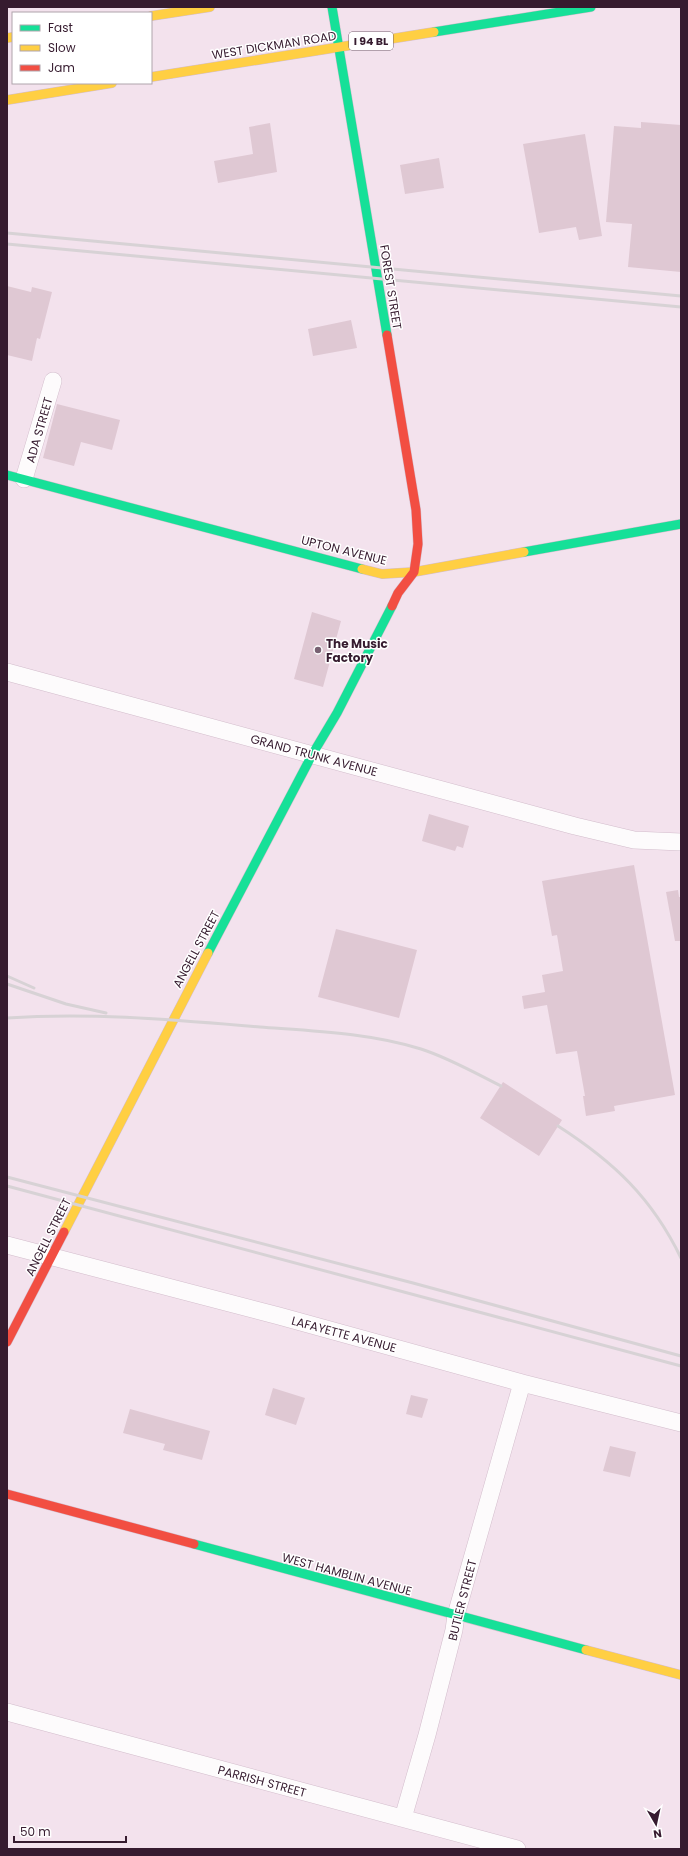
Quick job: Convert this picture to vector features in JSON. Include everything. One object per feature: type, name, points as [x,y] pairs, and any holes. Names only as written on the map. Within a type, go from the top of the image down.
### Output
[{"type":"street","points":[[152,16],[210,7]]},
{"type":"street","name":"FOREST STREET","points":[[332,7],[416,510],[418,544],[414,572]]},
{"type":"street","name":"WEST DICKMAN ROAD","points":[[152,77],[591,7]]},
{"type":"street","points":[[7,100],[106,84]]},
{"type":"street","name":"ADA STREET","points":[[24,479],[53,381]]},
{"type":"street","name":"UPTON AVENUE","points":[[7,475],[304,552],[382,574],[414,572],[681,524]]},
{"type":"street","name":"ANGELL STREET","points":[[7,1342],[312,755],[337,713],[398,593],[414,572]]},
{"type":"street","name":"GRAND TRUNK AVENUE","points":[[7,672],[620,837],[634,840],[681,842]]},
{"type":"street","name":"LAFAYETTE AVENUE","points":[[7,1245],[279,1316],[522,1383],[681,1423]]},
{"type":"street","name":"BUTLER STREET","points":[[403,1818],[428,1735],[454,1630],[456,1616],[522,1383]]},
{"type":"street","name":"WEST HAMBLIN AVENUE","points":[[7,1494],[456,1616],[681,1675]]},
{"type":"street","name":"PARRISH STREET","points":[[7,1712],[517,1849]]},
{"type":"building","points":[[641,122],[681,125],[681,272],[628,267],[632,224],[606,222],[614,126],[641,128]]},
{"type":"building","points":[[270,123],[277,172],[218,183],[214,161],[253,154],[249,127]]},
{"type":"building","points":[[585,134],[602,236],[579,240],[576,227],[539,233],[523,144]]},
{"type":"building","points":[[439,158],[444,188],[405,194],[400,165]]},
{"type":"building","points":[[7,286],[31,292],[32,287],[52,292],[40,339],[37,338],[32,361],[7,355]]},
{"type":"building","points":[[351,320],[357,348],[313,356],[308,329]]},
{"type":"building","points":[[57,404],[120,420],[112,450],[81,442],[74,466],[43,458]]},
{"type":"building","name":"The Music Factory","points":[[312,612],[341,621],[323,687],[294,679]]},
{"type":"building","points":[[429,814],[469,826],[463,848],[457,846],[455,851],[422,841]]},
{"type":"building","points":[[634,865],[675,1095],[614,1106],[615,1111],[586,1116],[583,1096],[585,1096],[577,1051],[556,1054],[547,1005],[524,1009],[522,996],[545,992],[542,975],[563,971],[557,935],[552,936],[542,881]]},
{"type":"building","points":[[678,890],[679,897],[681,897],[681,941],[675,941],[666,892]]},
{"type":"building","points":[[336,929],[417,950],[399,1018],[318,997]]},
{"type":"building","points":[[503,1082],[562,1120],[539,1156],[480,1118]]},
{"type":"building","points":[[273,1388],[305,1398],[296,1425],[265,1415]]},
{"type":"building","points":[[411,1395],[428,1399],[422,1418],[406,1414]]},
{"type":"building","points":[[130,1409],[210,1431],[202,1460],[163,1450],[165,1444],[123,1433]]},
{"type":"building","points":[[610,1446],[636,1452],[630,1477],[603,1471]]},
{"type":"railway","points":[[7,233],[681,296]]},
{"type":"railway","points":[[7,244],[681,307]]},
{"type":"railway","points":[[7,976],[34,988]]},
{"type":"railway","points":[[7,984],[66,1004],[106,1013]]},
{"type":"railway","points":[[7,1018],[39,1016],[102,1016],[197,1022],[362,1036],[382,1039],[421,1049],[462,1066],[501,1086]]},
{"type":"railway","points":[[558,1126],[597,1153],[630,1183],[657,1217],[681,1258]]},
{"type":"railway","points":[[7,1177],[413,1283],[681,1356]]},
{"type":"railway","points":[[7,1186],[681,1366]]},
{"type":"traffic: fast","points":[[332,7],[387,335]]},
{"type":"traffic: fast","points":[[434,32],[591,7]]},
{"type":"traffic: fast","points":[[7,475],[362,569]]},
{"type":"traffic: fast","points":[[524,552],[681,524]]},
{"type":"traffic: fast","points":[[208,953],[312,755],[337,713],[392,606]]},
{"type":"traffic: fast","points":[[194,1544],[586,1650]]},
{"type":"traffic: slow","points":[[152,16],[210,7]]},
{"type":"traffic: slow","points":[[152,77],[434,32]]},
{"type":"traffic: slow","points":[[7,38],[12,37]]},
{"type":"traffic: slow","points":[[7,100],[106,84]]},
{"type":"traffic: slow","points":[[362,569],[382,574],[414,572],[524,552]]},
{"type":"traffic: slow","points":[[64,1232],[208,953]]},
{"type":"traffic: slow","points":[[586,1650],[681,1675]]},
{"type":"traffic: jam","points":[[387,335],[416,510],[418,544],[414,572],[398,593],[392,606]]},
{"type":"traffic: jam","points":[[7,1342],[64,1232]]},
{"type":"traffic: jam","points":[[7,1494],[194,1544]]},
{"type":"place","name":"The Music Factory","points":[[318,650]]}]
